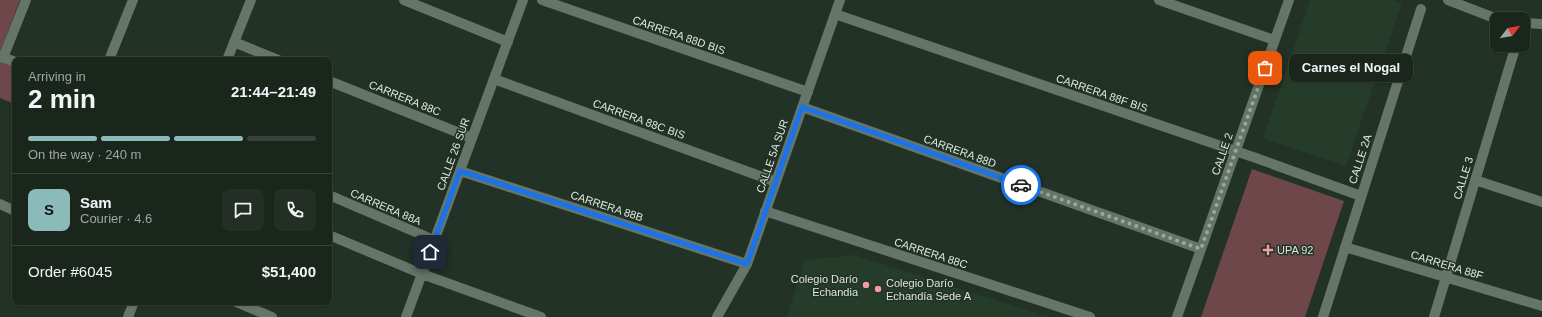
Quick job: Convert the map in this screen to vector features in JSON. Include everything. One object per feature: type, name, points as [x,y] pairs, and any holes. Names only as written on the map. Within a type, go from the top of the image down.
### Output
[{"type":"street","points":[[12,61],[2,57],[26,0]]},
{"type":"street","points":[[110,57],[133,0]]},
{"type":"street","points":[[228,57],[251,0]]},
{"type":"street","points":[[404,0],[508,42]]},
{"type":"street","name":"CALLE 26 SUR","points":[[406,317],[523,0]]},
{"type":"street","name":"CARRERA 88D BIS","points":[[542,0],[808,92]]},
{"type":"street","name":"CALLE 5A SUR","points":[[717,317],[747,264],[840,0]]},
{"type":"street","points":[[1159,0],[1274,40]]},
{"type":"street","name":"CALLE 2","points":[[1177,317],[1289,0]]},
{"type":"street","points":[[1448,0],[1490,16]]},
{"type":"street","name":"CALLE 2A","points":[[1323,317],[1421,9]]},
{"type":"street","name":"CARRERA 88F BIS","points":[[835,14],[1256,158],[1361,196]]},
{"type":"street","points":[[1530,23],[1542,24]]},
{"type":"street","points":[[234,42],[271,57]]},
{"type":"street","name":"CALLE 3","points":[[1434,317],[1514,52]]},
{"type":"street","name":"CARRERA 88C BIS","points":[[494,79],[776,182]]},
{"type":"street","name":"CARRERA 88C","points":[[332,81],[472,138]]},
{"type":"street","name":"CARRERA 88D","points":[[802,107],[1201,249]]},
{"type":"street","name":"CARRERA 88B","points":[[460,171],[747,264]]},
{"type":"street","points":[[1475,180],[1542,202]]},
{"type":"street","name":"CARRERA 88A","points":[[332,196],[434,240]]},
{"type":"street","points":[[0,204],[12,210]]},
{"type":"street","name":"CARRERA 88C","points":[[765,211],[1090,317]]},
{"type":"street","points":[[332,237],[422,274],[541,317]]},
{"type":"street","name":"CARRERA 88F","points":[[1345,247],[1542,306]]},
{"type":"street","points":[[128,317],[133,305]]},
{"type":"street","points":[[243,305],[272,317]]},
{"type":"shaded area","points":[[0,0],[20,0],[0,52]]},
{"type":"shaded area","points":[[1310,0],[1394,0],[1402,3],[1346,166],[1263,138]]},
{"type":"shaded area","points":[[0,52],[12,58],[12,103],[0,98]]},
{"type":"shaded area","points":[[1252,169],[1344,201],[1305,317],[1201,317]]},
{"type":"shaded area","name":"Colegio Darío Echandía Sede A","points":[[854,255],[1049,317],[787,317],[805,260]]},
{"type":"way so far","points":[[1021,185],[1201,249],[1265,68]]},
{"type":"place","name":"Carnes el Nogal","points":[[1265,68]]},
{"type":"place","name":"UPA 92","points":[[1268,250]]},
{"type":"place","name":"Colegio Darío Echandia","points":[[866,285]]},
{"type":"place","name":"Colegio Darío Echandía Sede A","points":[[878,289]]},
{"type":"route","points":[[430,252],[460,171],[747,264],[802,107],[1021,185]]}]
